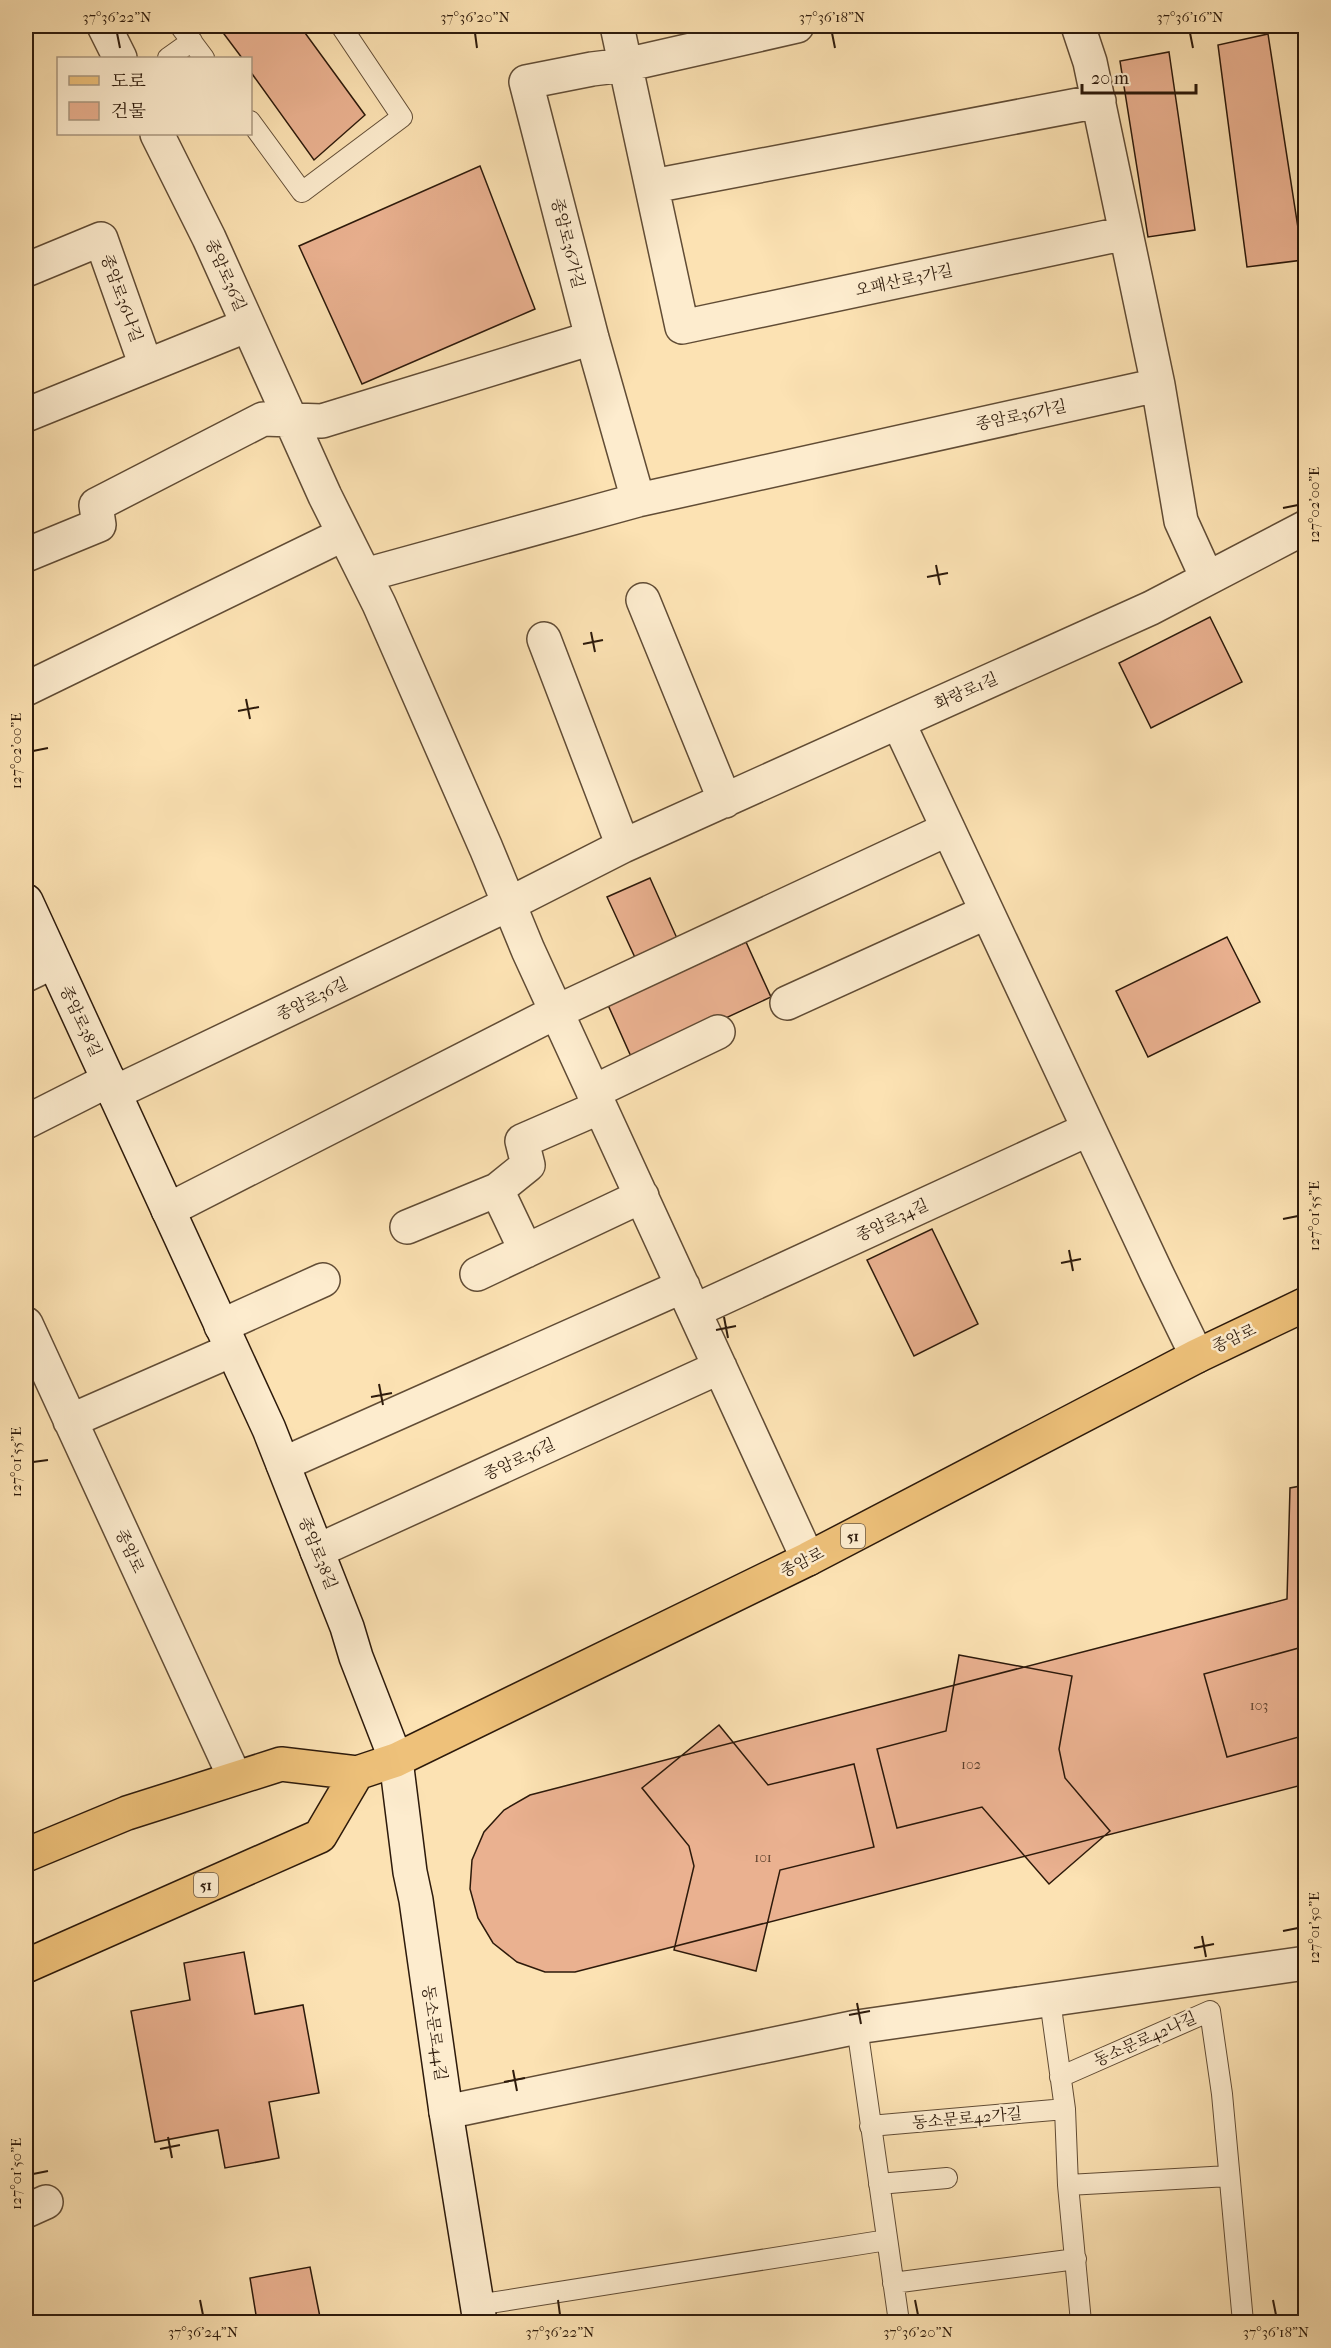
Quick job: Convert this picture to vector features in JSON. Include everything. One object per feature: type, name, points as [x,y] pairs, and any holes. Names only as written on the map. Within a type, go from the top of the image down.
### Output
[{"type":"main road","name":"종암로","points":[[26,1855],[127,1813],[281,1764],[357,1773],[396,1760],[808,1559],[1197,1356],[1302,1307]]},
{"type":"main road","name":"51","points":[[26,1966],[320,1836],[357,1773]]},
{"type":"street","points":[[104,26],[120,57]]},
{"type":"street","points":[[617,26],[653,186],[1099,101]]},
{"type":"street","points":[[625,65],[797,26]]},
{"type":"street","points":[[1078,26],[1090,62],[1099,101],[1158,385],[1181,521],[1207,578]]},
{"type":"street","name":"종암로36가길","points":[[625,65],[526,82],[592,338],[638,500]]},
{"type":"street","name":"종암로36길","points":[[158,135],[209,238],[290,419],[365,575],[556,1012],[808,1559]]},
{"type":"street","name":"오패산로3가길","points":[[653,186],[682,327],[1126,233]]},
{"type":"street","name":"종암로36나길","points":[[26,270],[101,239],[146,366]]},
{"type":"street","points":[[26,415],[248,325]]},
{"type":"street","points":[[26,555],[99,525],[96,505],[263,419],[322,421],[592,338]]},
{"type":"street","name":"종암로36가길","points":[[365,575],[638,500],[1158,385]]},
{"type":"street","name":"화랑로1길","points":[[509,904],[623,846],[1151,608],[1305,527]]},
{"type":"street","points":[[26,688],[344,534]]},
{"type":"street","points":[[643,600],[724,801]]},
{"type":"street","points":[[544,639],[623,846]]},
{"type":"street","points":[[898,722],[1197,1356]]},
{"type":"street","points":[[168,1210],[556,1012],[948,829]]},
{"type":"street","name":"종암로38길","points":[[26,901],[39,968],[111,1086],[283,1464],[396,1760]]},
{"type":"street","name":"종암로36길","points":[[111,1086],[509,904]]},
{"type":"street","points":[[787,1003],[987,912]]},
{"type":"street","points":[[407,1227],[497,1190],[528,1165],[522,1141],[718,1032]]},
{"type":"street","points":[[26,1122],[111,1086]]},
{"type":"street","name":"종암로34길","points":[[689,1299],[1089,1129]]},
{"type":"street","points":[[497,1190],[526,1251]]},
{"type":"street","points":[[477,1274],[642,1196]]},
{"type":"street","points":[[70,1421],[226,1338],[322,1280]]},
{"type":"street","points":[[283,1464],[689,1299]]},
{"type":"street","name":"종암로","points":[[26,1324],[235,1778]]},
{"type":"street","name":"종암로36길","points":[[317,1551],[720,1367]]},
{"type":"street","name":"동소문로44길","points":[[396,1760],[410,1872],[479,2314]]},
{"type":"street","points":[[446,2112],[857,2027],[1305,1963]]},
{"type":"lane","points":[[252,124],[302,192],[402,117],[341,26]]},
{"type":"lane","points":[[169,57],[186,33],[203,57]]},
{"type":"lane","points":[[1050,2000],[1065,2109],[1068,2185],[1081,2322]]},
{"type":"lane","name":"동소문로42나길","points":[[1060,2077],[1210,2010],[1222,2094],[1243,2322]]},
{"type":"lane","points":[[857,2027],[899,2322]]},
{"type":"lane","name":"동소문로42가길","points":[[870,2126],[1065,2109]]},
{"type":"lane","points":[[1068,2185],[1229,2176]]},
{"type":"lane","points":[[879,2184],[946,2178]]},
{"type":"lane","name":"동소문로44길","points":[[479,2314],[887,2240]]},
{"type":"lane","points":[[893,2283],[1076,2259]]},
{"type":"building","points":[[218,26],[300,26],[365,115],[314,160],[252,74],[252,57],[241,57]]},
{"type":"building","points":[[1268,34],[1303,260],[1247,267],[1218,45]]},
{"type":"building","points":[[1169,52],[1195,230],[1148,237],[1120,61]]},
{"type":"building","points":[[480,166],[535,309],[362,384],[299,246]]},
{"type":"building","points":[[1210,617],[1242,682],[1151,728],[1119,663]]},
{"type":"building","points":[[650,878],[680,945],[638,964],[607,897]]},
{"type":"building","points":[[1227,937],[1260,1002],[1148,1057],[1116,991]]},
{"type":"building","points":[[746,942],[771,997],[633,1061],[608,1005]]},
{"type":"building","points":[[932,1229],[978,1324],[914,1356],[867,1260]]},
{"type":"building","points":[[1306,1485],[1306,1784],[575,1972],[545,1972],[517,1962],[493,1943],[478,1918],[470,1889],[472,1860],[484,1832],[504,1810],[530,1795],[1287,1599],[1290,1488]]},
{"type":"building","points":[[1306,1646],[1306,1735],[1227,1757],[1204,1674]]},
{"type":"building","points":[[959,1655],[1072,1676],[1059,1749],[1065,1778],[1110,1831],[1049,1884],[982,1807],[897,1828],[877,1749],[946,1731]]},
{"type":"building","points":[[719,1725],[768,1785],[854,1764],[874,1847],[780,1870],[756,1971],[674,1950],[694,1866],[689,1846],[642,1788]]},
{"type":"building","points":[[244,1952],[255,2014],[303,2005],[319,2093],[269,2102],[279,2158],[225,2168],[218,2130],[155,2142],[131,2011],[190,2000],[184,1963]]},
{"type":"building","points":[[310,2267],[321,2322],[214,2322],[256,2315],[250,2278]]}]
